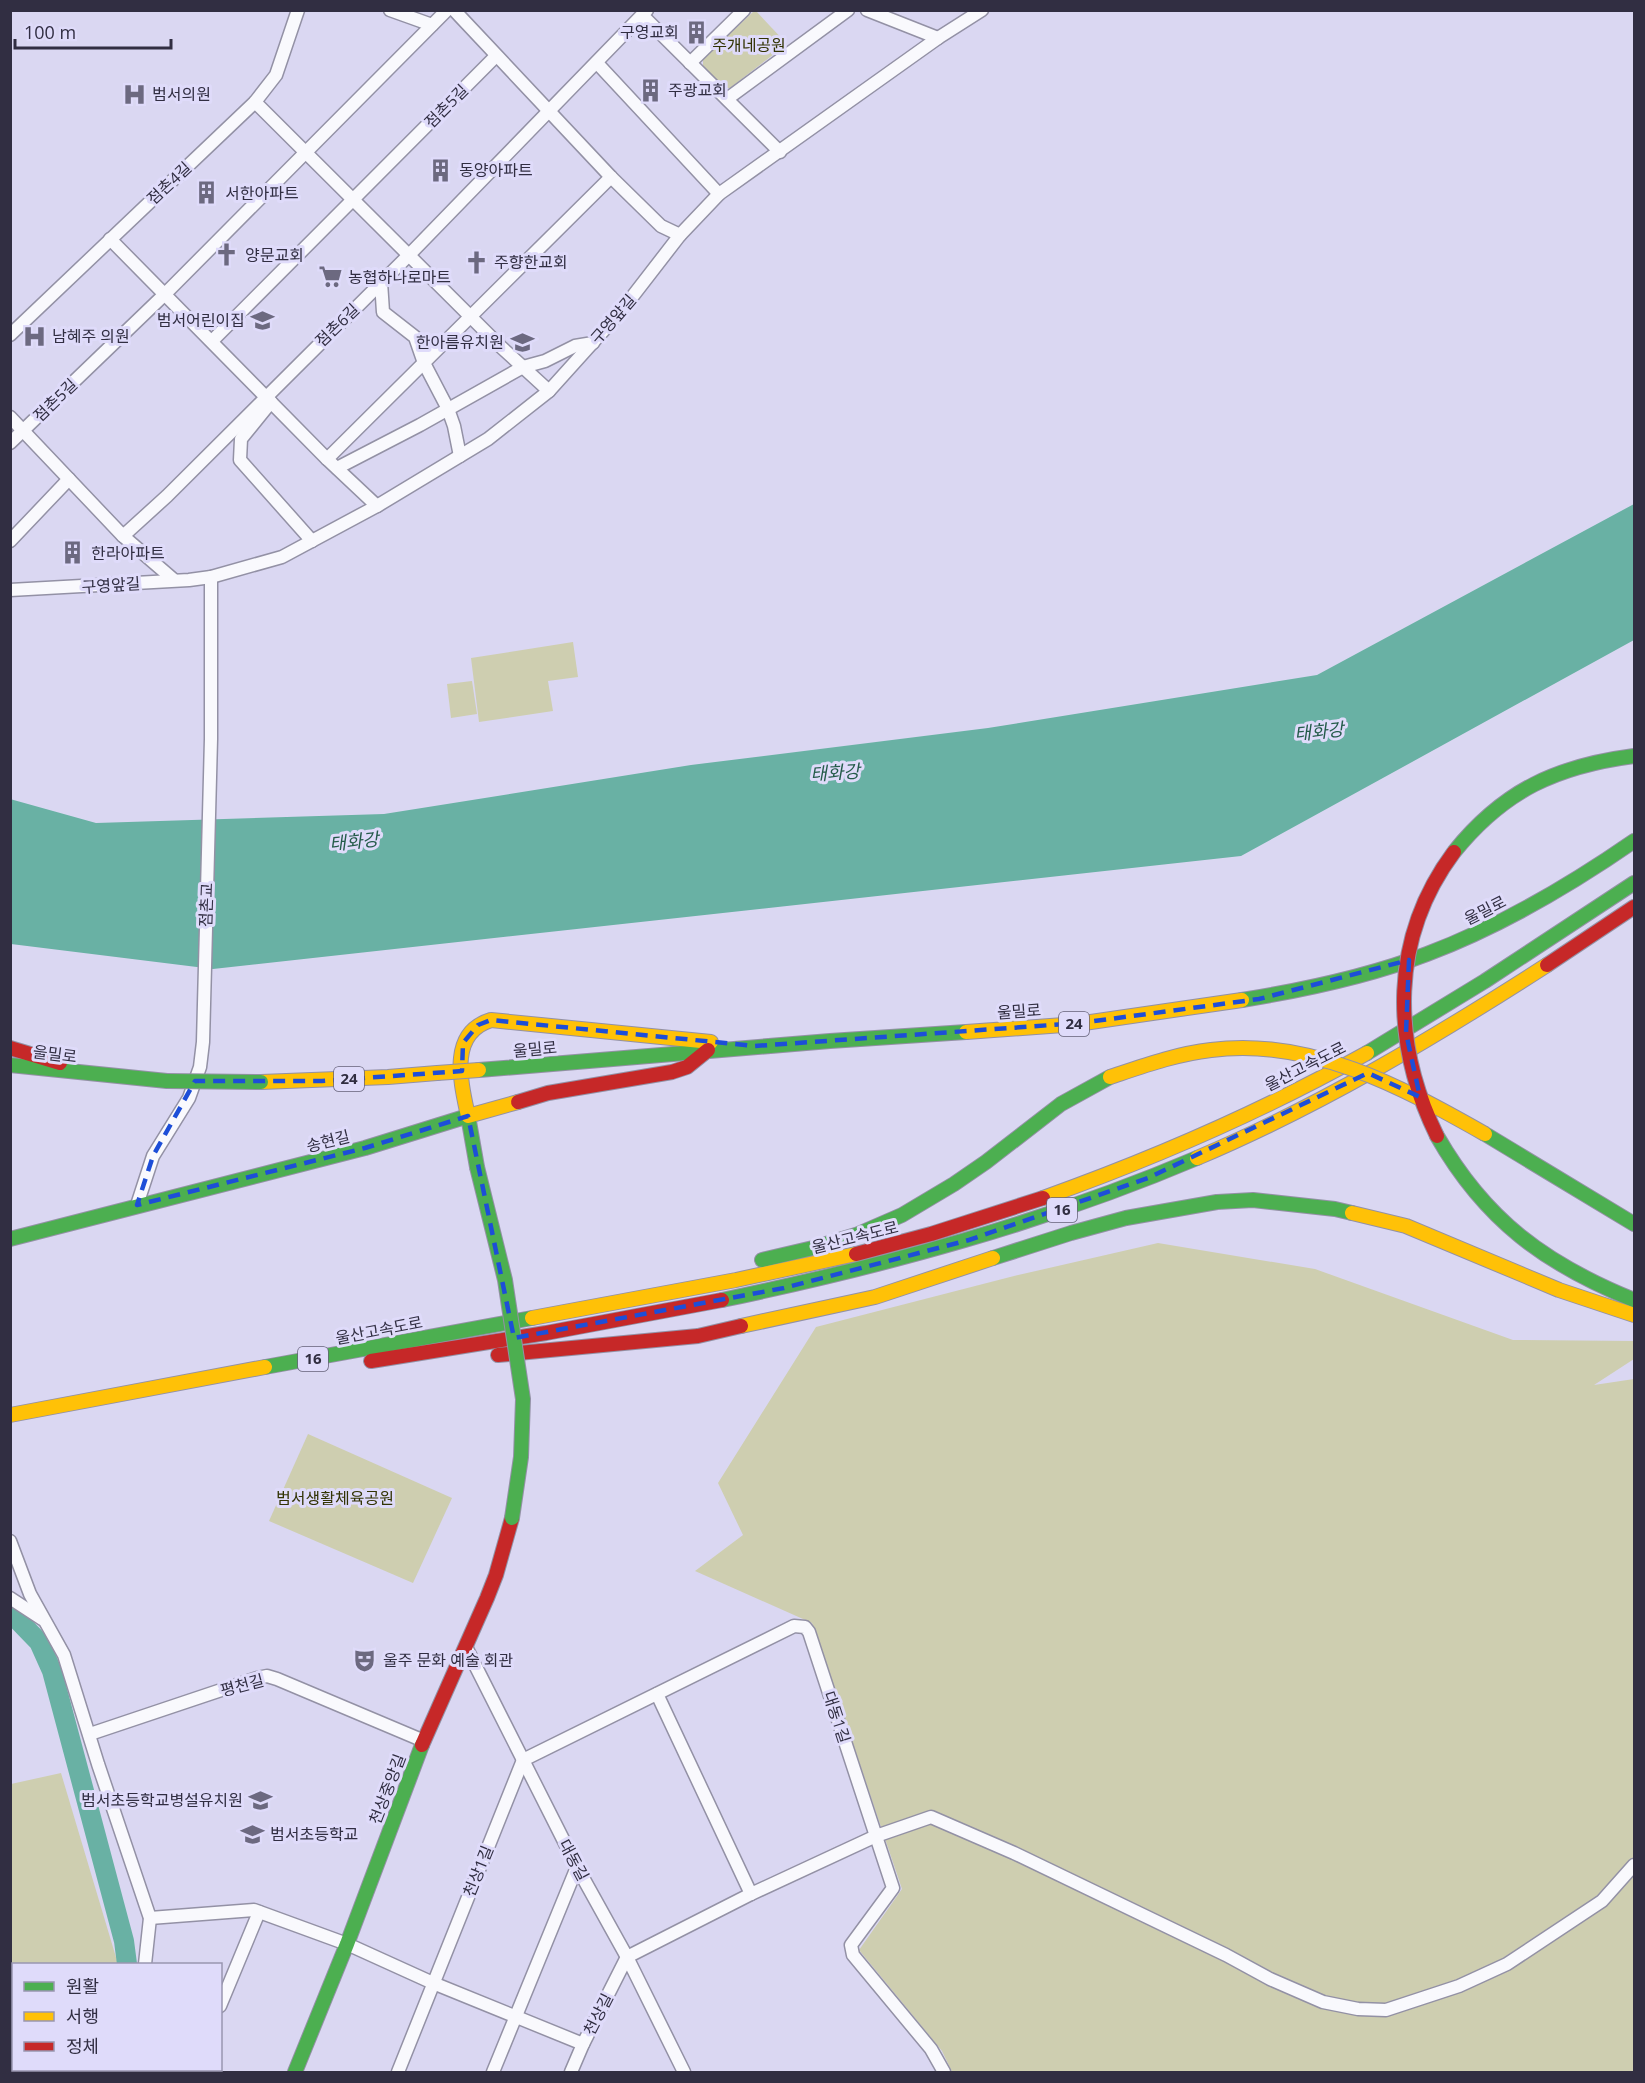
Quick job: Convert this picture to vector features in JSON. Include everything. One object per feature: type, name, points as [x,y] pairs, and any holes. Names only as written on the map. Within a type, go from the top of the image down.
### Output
[{"type":"main road","points":[[1635,756],[1608,760],[1548,777],[1520,792],[1487,817],[1470,834],[1441,873],[1426,898],[1415,932],[1408,967],[1405,1024],[1408,1058],[1416,1086],[1437,1136],[1456,1171],[1470,1188],[1490,1211],[1549,1257],[1582,1277],[1635,1300]]},
{"type":"main road","name":"울밀로","points":[[10,1065],[167,1081],[261,1082],[388,1077],[754,1046],[1080,1023],[1259,999],[1396,965],[1440,949],[1550,894],[1635,841]]},
{"type":"main road","name":"울산고속도로","points":[[10,1415],[792,1269],[892,1245],[1024,1205],[1227,1124],[1377,1048],[1635,883]]},
{"type":"main road","name":"울산고속도로","points":[[359,1364],[429,1354],[712,1303],[828,1278],[930,1252],[1100,1197],[1212,1151],[1285,1117],[1355,1080],[1423,1043],[1502,995],[1635,907]]},
{"type":"main road","name":"천상중앙길","points":[[295,2073],[424,1741],[496,1575],[512,1518],[521,1457],[523,1399],[505,1280],[477,1167],[468,1116],[461,1055],[463,1043],[478,1025],[491,1020],[754,1046]]},
{"type":"main road","points":[[10,1048],[105,1076]]},
{"type":"main road","points":[[616,1303],[637,1289],[813,1248],[879,1225],[902,1215],[954,1184],[1061,1104],[1110,1077],[1160,1058],[1219,1049],[1271,1048],[1299,1053],[1351,1067],[1380,1078],[1424,1099],[1635,1224]]},
{"type":"main road","name":"송현길","points":[[136,1205],[365,1148],[548,1093],[672,1072],[687,1067],[708,1050]]},
{"type":"main road","points":[[10,1075],[105,1076]]},
{"type":"main road","points":[[429,1354],[465,1358],[698,1336],[875,1297],[1071,1233],[1126,1218],[1217,1202],[1253,1200],[1335,1209],[1406,1226],[1558,1290],[1635,1315]]},
{"type":"main road","points":[[10,1239],[136,1205]]},
{"type":"street","name":"점촌4길","points":[[10,335],[255,102],[276,75],[298,10]]},
{"type":"street","points":[[390,10],[432,25]]},
{"type":"street","name":"점촌5길","points":[[10,443],[165,294],[447,10]]},
{"type":"street","points":[[454,10],[611,177],[661,226],[680,235]]},
{"type":"street","points":[[690,63],[744,10]]},
{"type":"street","points":[[727,99],[848,10]]},
{"type":"street","points":[[867,10],[938,38]]},
{"type":"street","name":"구영앞길","points":[[10,590],[211,577],[282,557],[378,506],[488,439],[549,391],[655,270],[680,235],[719,194],[938,38],[982,10]]},
{"type":"street","name":"점촌6길","points":[[123,536],[268,399],[645,13],[690,63],[780,152]]},
{"type":"street","name":"점촌5길","points":[[212,341],[496,56]]},
{"type":"street","points":[[597,63],[719,194]]},
{"type":"street","points":[[255,102],[549,391]]},
{"type":"street","points":[[327,459],[611,177]]},
{"type":"street","points":[[110,238],[327,459],[378,506]]},
{"type":"street","points":[[381,282],[383,312],[415,337],[424,363],[448,409],[460,456]]},
{"type":"street","points":[[337,468],[523,367],[545,361],[574,346],[592,343]]},
{"type":"street","points":[[268,399],[241,439],[240,460],[312,541]]},
{"type":"street","name":"점촌5길","points":[[10,417],[123,536],[174,580]]},
{"type":"street","points":[[10,542],[69,479]]},
{"type":"street","name":"점촌교","points":[[136,1205],[153,1156],[189,1098],[200,1067],[210,767],[211,577]]},
{"type":"street","points":[[10,1541],[30,1594],[64,1655],[150,1918],[145,1963]]},
{"type":"street","points":[[10,1598],[48,1623]]},
{"type":"street","name":"대동1길","points":[[523,1760],[794,1626],[805,1627],[809,1632],[893,1888],[851,1945],[853,1955],[931,2049],[944,2073]]},
{"type":"street","name":"대동길","points":[[466,1647],[577,1867],[627,1957],[684,2073]]},
{"type":"street","name":"평천길","points":[[90,1734],[267,1676],[424,1741]]},
{"type":"street","points":[[657,1694],[751,1894]]},
{"type":"street","name":"천상1길","points":[[398,2073],[523,1760]]},
{"type":"street","points":[[627,1957],[751,1894],[876,1836],[931,1817],[1014,1853],[1226,1955],[1270,1979],[1323,2002],[1358,2009],[1386,2010],[1459,1986],[1507,1964],[1602,1901],[1635,1865]]},
{"type":"street","points":[[493,2073],[577,1867]]},
{"type":"street","points":[[150,1918],[254,1910],[346,1944],[433,1983],[583,2044]]},
{"type":"street","points":[[222,2001],[259,1912]]},
{"type":"street","name":"천상길","points":[[571,2073],[583,2044],[627,1957]]},
{"type":"highlighted area","points":[[1409,960],[1406,1033],[1420,1097],[1368,1073],[1148,1178],[969,1240],[784,1288],[514,1338],[468,1116],[365,1148],[137,1205],[153,1156],[195,1081],[322,1081],[462,1071],[463,1043],[478,1025],[491,1020],[755,1046],[1080,1023],[1259,999]]},
{"type":"green space","name":"주개네공원","points":[[754,11],[787,44],[730,88],[720,88],[703,68],[703,59]]},
{"type":"green space","points":[[573,642],[578,677],[548,681],[553,711],[479,722],[471,658]]},
{"type":"green space","points":[[472,681],[477,714],[451,718],[447,684]]},
{"type":"green space","points":[[1158,1243],[1315,1269],[1513,1340],[1634,1341],[1634,1359],[1594,1385],[1634,1379],[1634,2072],[952,2072],[942,2051],[859,1950],[902,1889],[812,1623],[695,1571],[743,1535],[718,1483],[816,1327],[1014,1276]]},
{"type":"green space","name":"범서생활체육공원","points":[[308,1434],[452,1498],[413,1583],[269,1521]]},
{"type":"green space","points":[[61,1773],[118,1963],[12,1963],[12,2071],[98,2072],[11,2072],[11,1784]]},
{"type":"water","name":"태화강","points":[[1634,504],[1634,640],[1241,856],[213,969],[11,944],[10,799],[96,823],[384,814],[691,765],[988,728],[1317,675]]},
{"type":"waterway","points":[[10,1612],[39,1642],[52,1671],[124,1941],[127,1963]]},
{"type":"traffic: fast","points":[[1454,852],[1492,812],[1534,784],[1580,766],[1634,756]]},
{"type":"traffic: fast","points":[[1242,1000],[1358,976],[1427,954],[1481,931],[1534,904],[1585,874],[1634,841]]},
{"type":"traffic: fast","points":[[1367,1053],[1485,981],[1634,883]]},
{"type":"traffic: fast","points":[[479,1070],[966,1032]]},
{"type":"traffic: fast","points":[[10,1065],[167,1081]]},
{"type":"traffic: fast","points":[[762,1260],[856,1235],[902,1215],[986,1162],[1061,1104],[1110,1077]]},
{"type":"traffic: fast","points":[[167,1081],[261,1082]]},
{"type":"traffic: fast","points":[[10,1239],[365,1148],[468,1116],[477,1167]]},
{"type":"traffic: fast","points":[[1485,1134],[1634,1224]]},
{"type":"traffic: fast","points":[[1437,1136],[1476,1192],[1520,1236],[1572,1271],[1634,1300]]},
{"type":"traffic: fast","points":[[722,1300],[843,1273],[963,1241],[1081,1203],[1197,1158]]},
{"type":"traffic: fast","points":[[477,1167],[505,1280],[523,1399],[521,1457],[512,1518]]},
{"type":"traffic: fast","points":[[993,1258],[1126,1218],[1217,1202],[1253,1200],[1352,1213]]},
{"type":"traffic: fast","points":[[265,1367],[532,1318]]},
{"type":"traffic: fast","points":[[295,2072],[347,1944],[422,1745]]},
{"type":"traffic: slow","points":[[1197,1158],[1288,1116],[1376,1069],[1547,965]]},
{"type":"traffic: slow","points":[[966,1032],[1077,1024],[1242,1000]]},
{"type":"traffic: slow","points":[[518,1102],[468,1116],[461,1075],[463,1047],[468,1036],[477,1027],[491,1020],[711,1042]]},
{"type":"traffic: slow","points":[[1110,1077],[1185,1054],[1211,1050],[1248,1048],[1284,1051],[1319,1058],[1388,1083],[1485,1134]]},
{"type":"traffic: slow","points":[[1043,1198],[1126,1167],[1208,1132],[1367,1053]]},
{"type":"traffic: slow","points":[[437,1073],[479,1070]]},
{"type":"traffic: slow","points":[[261,1082],[437,1073]]},
{"type":"traffic: slow","points":[[1352,1213],[1406,1226],[1559,1290],[1634,1315]]},
{"type":"traffic: slow","points":[[532,1318],[736,1280],[856,1254]]},
{"type":"traffic: slow","points":[[741,1326],[875,1297],[993,1258]]},
{"type":"traffic: slow","points":[[10,1415],[265,1367]]},
{"type":"traffic: jam","points":[[1437,1136],[1422,1100],[1411,1064],[1405,1028],[1404,991],[1408,955],[1418,919],[1433,885],[1454,852]]},
{"type":"traffic: jam","points":[[1547,965],[1634,907]]},
{"type":"traffic: jam","points":[[10,1048],[60,1063]]},
{"type":"traffic: jam","points":[[518,1102],[548,1093],[672,1072],[687,1067],[708,1050]]},
{"type":"traffic: jam","points":[[856,1254],[931,1234],[1043,1198]]},
{"type":"traffic: jam","points":[[371,1361],[546,1333],[722,1300]]},
{"type":"traffic: jam","points":[[498,1355],[698,1336],[741,1326]]},
{"type":"traffic: jam","points":[[422,1745],[487,1598],[512,1518]]},
{"type":"place","name":"구영교회","points":[[697,32]]},
{"type":"place","name":"주광교회","points":[[650,90]]},
{"type":"place","name":"범서의원","points":[[134,94]]},
{"type":"place","name":"동양아파트","points":[[441,170]]},
{"type":"place","name":"서한아파트","points":[[207,193]]},
{"type":"place","name":"양문교회","points":[[227,255]]},
{"type":"place","name":"주향한교회","points":[[476,262]]},
{"type":"place","name":"농협하나로마트","points":[[330,277]]},
{"type":"place","name":"범서어린이집","points":[[263,320]]},
{"type":"place","name":"남혜주 의원","points":[[34,336]]},
{"type":"place","name":"한아름유치원","points":[[522,342]]},
{"type":"place","name":"한라아파트","points":[[73,553]]},
{"type":"place","name":"울주 문화 예술 회관","points":[[365,1660]]},
{"type":"place","name":"범서초등학교병설유치원","points":[[261,1800]]},
{"type":"place","name":"범서초등학교","points":[[252,1834]]}]
